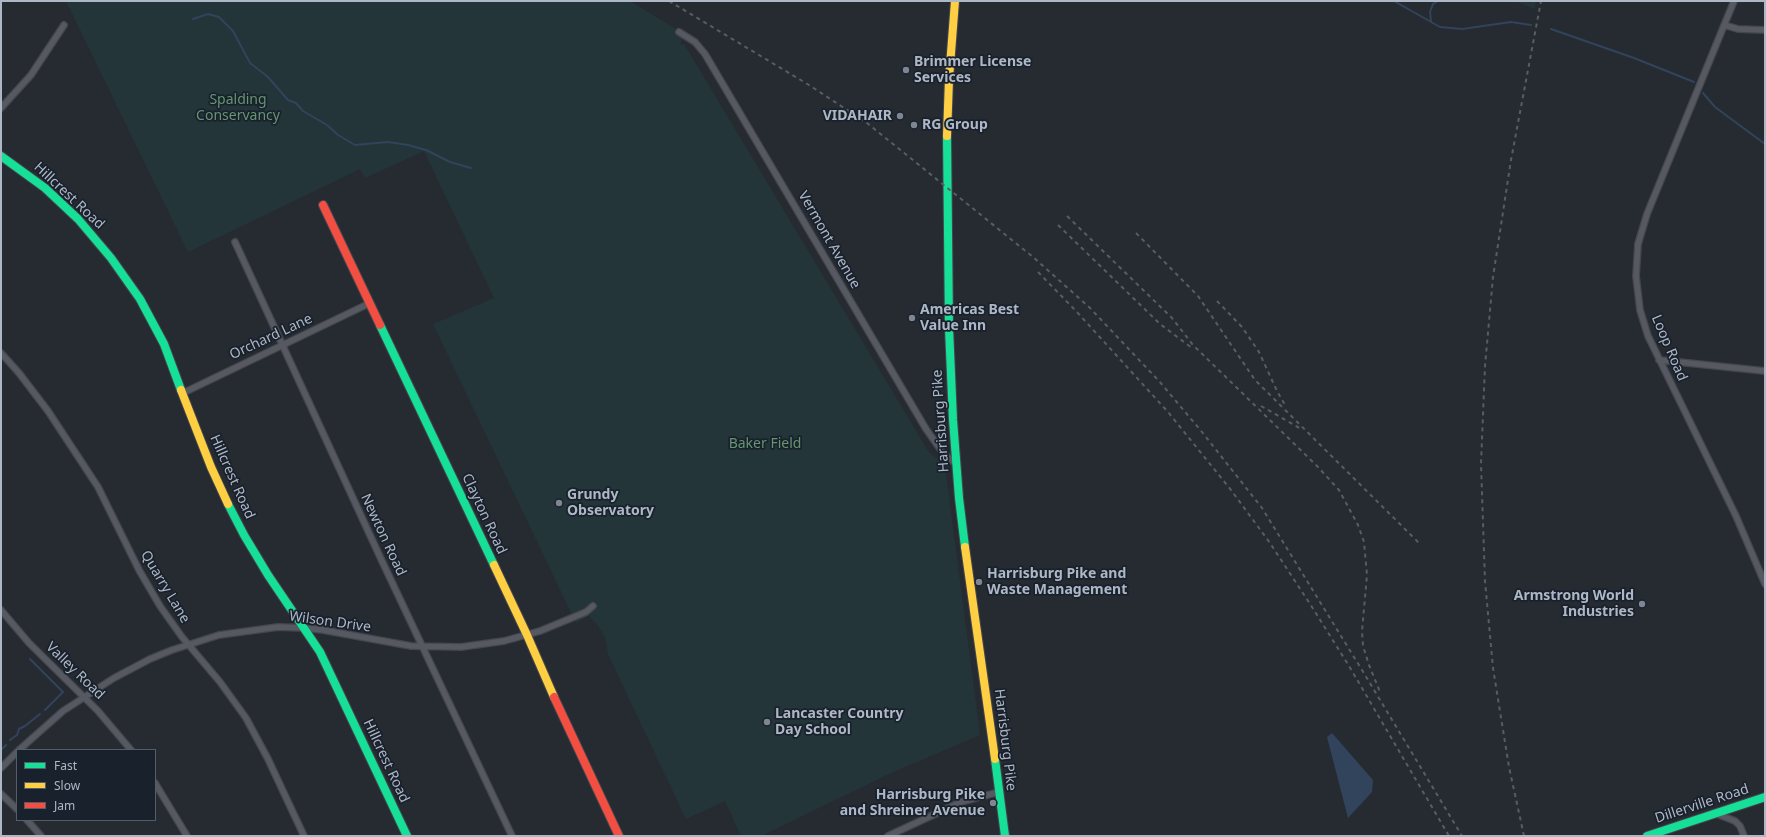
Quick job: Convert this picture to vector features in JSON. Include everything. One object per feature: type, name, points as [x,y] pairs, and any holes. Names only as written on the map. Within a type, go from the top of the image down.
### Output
[{"type":"street","name":"Harrisburg Pike","points":[[955,1],[949,79],[947,190],[949,351],[956,464],[966,557],[984,672],[1005,836]]},
{"type":"street","name":"Loop Road","points":[[1734,1],[1647,214],[1638,244],[1636,276],[1640,310],[1648,336],[1736,516],[1765,584]]},
{"type":"street","points":[[1,108],[34,71],[64,25]]},
{"type":"street","points":[[1724,25],[1738,29],[1765,30]]},
{"type":"street","name":"Vermont Avenue","points":[[679,32],[695,42],[705,54],[926,429],[943,453],[956,464]]},
{"type":"street","name":"Hillcrest Road","points":[[1,156],[50,193],[88,230],[111,258],[140,299],[164,344],[210,467],[244,535],[268,575],[320,652],[407,836]]},
{"type":"street","name":"Clayton Road","points":[[324,205],[527,634],[551,691],[619,836]]},
{"type":"street","name":"Newton Road","points":[[235,242],[282,346],[512,836]]},
{"type":"street","name":"Orchard Lane","points":[[183,393],[370,304]]},
{"type":"street","name":"Quarry Lane","points":[[1,353],[28,384],[66,436],[98,487],[146,583],[167,616],[220,682],[246,718],[268,759],[304,836]]},
{"type":"street","points":[[1659,360],[1765,371]]},
{"type":"street","name":"Wilson Drive","points":[[20,749],[47,724],[84,697],[114,678],[150,659],[189,644],[231,633],[278,627],[305,628],[323,630],[387,643],[423,647],[447,647],[484,644],[540,631],[586,612],[593,606]]},
{"type":"street","name":"Valley Road","points":[[1,610],[29,643],[98,711],[130,749]]},
{"type":"street","name":"Wilson Drive","points":[[1,768],[16,753]]},
{"type":"street","points":[[156,785],[187,836]]},
{"type":"street","points":[[888,836],[961,802],[999,792]]},
{"type":"street","points":[[1,794],[16,809]]},
{"type":"street","name":"Dillerville Road","points":[[1647,836],[1765,797]]},
{"type":"street","points":[[1715,813],[1735,821],[1740,826],[1744,836]]},
{"type":"street","points":[[28,821],[41,836]]},
{"type":"green space","points":[[66,1],[630,1],[684,34],[680,45],[684,44],[928,451],[945,466],[980,735],[891,773],[761,836],[741,836],[725,801],[686,819],[608,654],[605,637],[597,624],[589,616],[576,623],[433,324],[494,298],[424,151],[365,178],[360,169],[188,252]]},
{"type":"green space","points":[[1515,1],[1536,1],[1535,9]]},
{"type":"water","points":[[1332,733],[1373,780],[1372,792],[1348,818],[1327,737]]},
{"type":"waterway","points":[[1394,1],[1440,27],[1462,29],[1511,22],[1531,25]]},
{"type":"waterway","points":[[1431,21],[1430,12],[1433,4],[1438,1]]},
{"type":"waterway","points":[[193,19],[208,14],[219,17],[233,31],[250,63],[268,77],[288,100],[296,103],[303,111],[327,125],[338,135],[355,145],[388,142],[408,145],[426,150],[450,162],[471,168]]},
{"type":"waterway","points":[[1551,29],[1634,58],[1694,82]]},
{"type":"waterway","points":[[1703,93],[1715,107],[1765,144]]},
{"type":"waterway","points":[[30,659],[63,692],[45,710]]},
{"type":"waterway","points":[[10,740],[17,735],[19,729],[40,714]]},
{"type":"waterway","points":[[1,750],[6,745]]},
{"type":"railway","points":[[669,1],[809,85],[867,123],[1033,257],[1089,307],[1159,381],[1202,432],[1262,508],[1462,836]]},
{"type":"railway","points":[[1524,836],[1509,767],[1493,668],[1485,581],[1481,464],[1485,366],[1493,277],[1511,160],[1541,1]]},
{"type":"railway","points":[[1067,216],[1172,318],[1193,345],[1318,467],[1339,490],[1358,525],[1364,542],[1367,575],[1362,631],[1363,646],[1380,692]]},
{"type":"railway","points":[[1058,225],[1160,324],[1192,348]]},
{"type":"railway","points":[[1136,233],[1198,296],[1255,380],[1419,543]]},
{"type":"railway","points":[[1038,272],[1076,311],[1168,412],[1231,490],[1270,543],[1349,666],[1449,836]]},
{"type":"railway","points":[[1217,301],[1242,327],[1259,352],[1285,405]]},
{"type":"railway","points":[[1261,406],[1301,429]]},
{"type":"traffic: fast","points":[[947,136],[949,328],[953,420],[959,498],[965,547]]},
{"type":"traffic: fast","points":[[1,156],[45,188],[78,219],[111,258],[140,299],[164,344],[181,390]]},
{"type":"traffic: fast","points":[[380,325],[494,565]]},
{"type":"traffic: fast","points":[[228,504],[244,535],[268,575],[320,652],[407,836]]},
{"type":"traffic: fast","points":[[995,759],[1005,836]]},
{"type":"traffic: fast","points":[[1647,836],[1765,797]]},
{"type":"traffic: slow","points":[[947,136],[949,79],[955,1]]},
{"type":"traffic: slow","points":[[181,390],[211,467],[228,504]]},
{"type":"traffic: slow","points":[[965,547],[995,759]]},
{"type":"traffic: slow","points":[[494,565],[554,697]]},
{"type":"traffic: jam","points":[[323,205],[380,325]]},
{"type":"traffic: jam","points":[[554,697],[619,836]]},
{"type":"place","name":"Brimmer License Services","points":[[906,70]]},
{"type":"place","name":"VIDAHAIR","points":[[900,116]]},
{"type":"place","name":"RG Group","points":[[914,125]]},
{"type":"place","name":"Americas Best Value Inn","points":[[912,318]]},
{"type":"place","name":"Grundy Observatory","points":[[559,503]]},
{"type":"place","name":"Harrisburg Pike and Waste Management","points":[[979,582]]},
{"type":"place","name":"Armstrong World Industries","points":[[1642,604]]},
{"type":"place","name":"Lancaster Country Day School","points":[[767,722]]},
{"type":"place","name":"Harrisburg Pike and Shreiner Avenue","points":[[993,803]]},
{"type":"park label","name":"Spalding Conservancy","points":[[238,108]]},
{"type":"park label","name":"Baker Field","points":[[765,444]]}]
